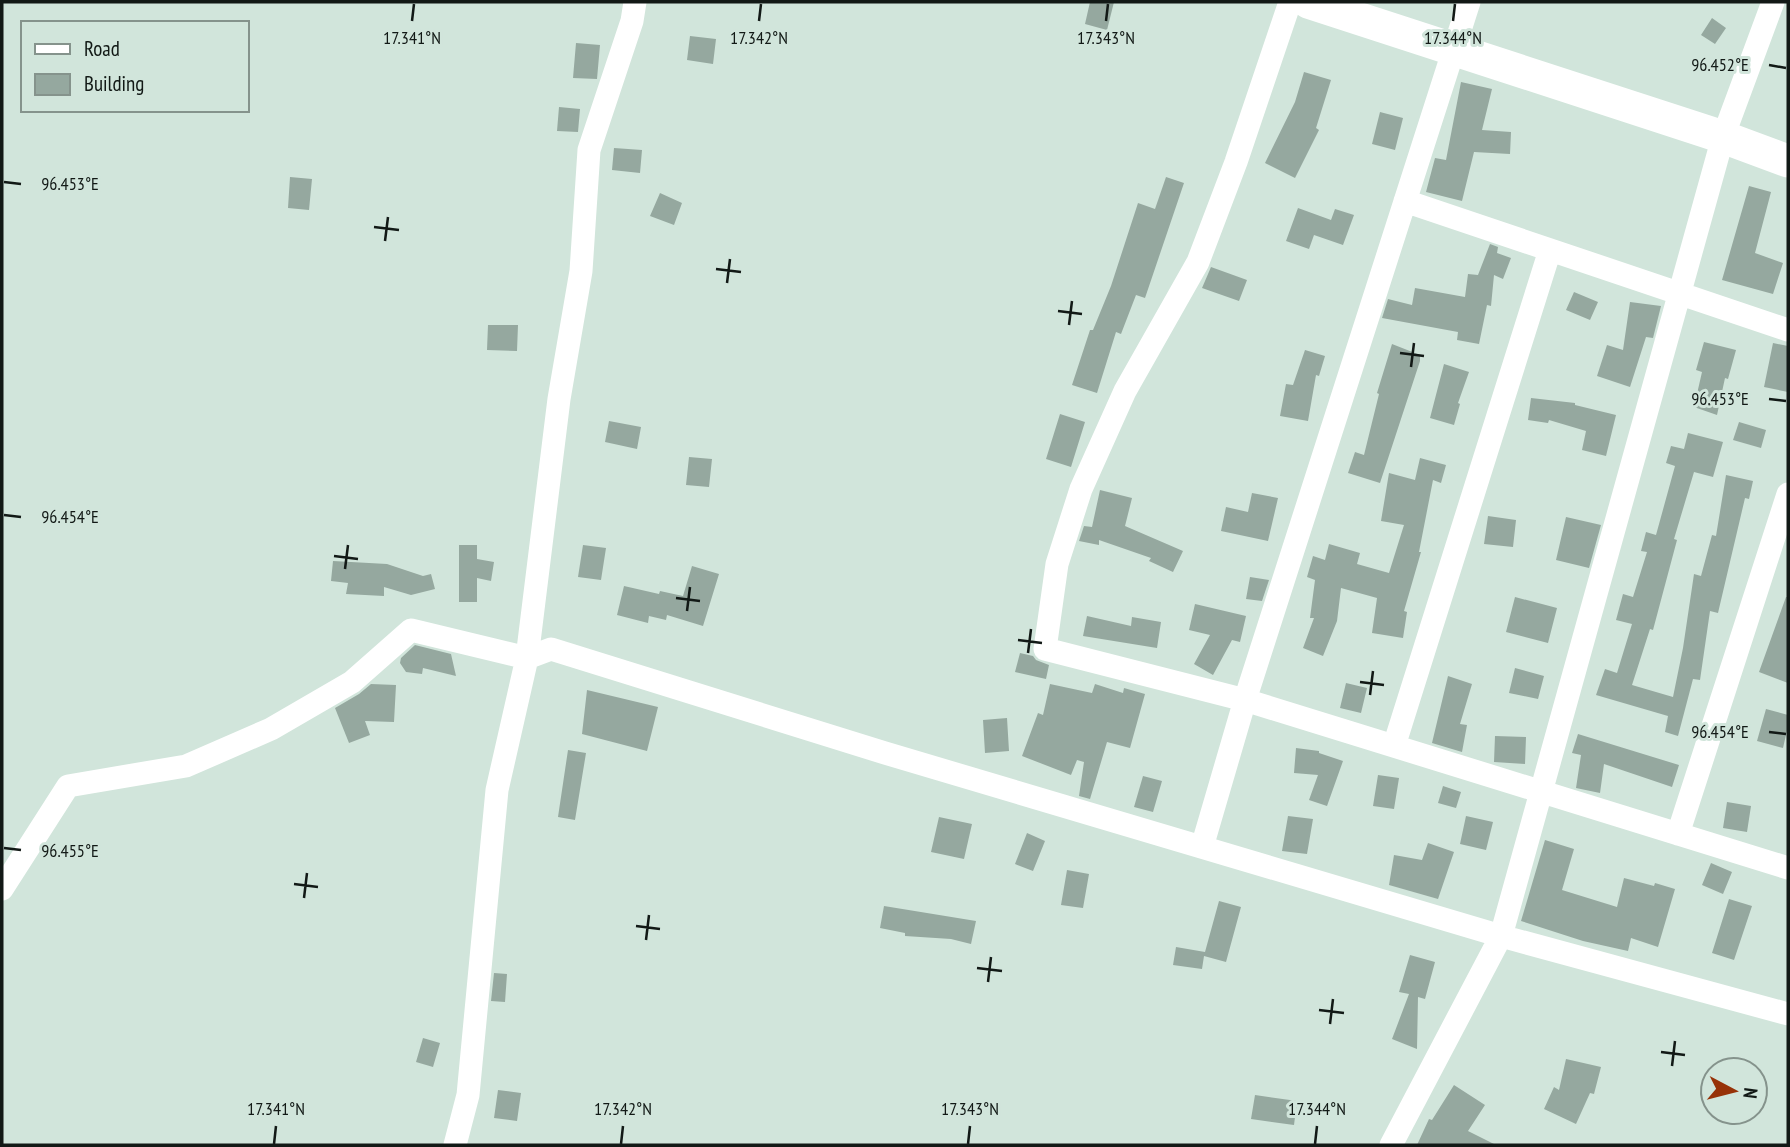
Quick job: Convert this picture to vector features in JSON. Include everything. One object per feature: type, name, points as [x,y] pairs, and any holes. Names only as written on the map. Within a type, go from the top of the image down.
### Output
[{"type":"street","points":[[454,1145],[468,1095],[497,790],[527,658],[559,399],[580,271],[589,150],[632,21],[635,2]]},
{"type":"street","points":[[1290,2],[1236,162],[1198,262],[1125,391],[1081,489],[1057,565],[1045,649],[1245,700],[1788,868]]},
{"type":"street","points":[[1308,2],[1723,137],[1788,161]]},
{"type":"street","points":[[1202,847],[1245,700],[1469,2]]},
{"type":"street","points":[[1391,1145],[1501,936],[1723,137],[1773,2]]},
{"type":"street","points":[[1405,201],[1788,330]]},
{"type":"street","points":[[1394,746],[1550,250]]},
{"type":"street","points":[[1678,834],[1788,494]]},
{"type":"street","points":[[2,889],[68,786],[186,766],[271,729],[352,682],[411,630],[527,658],[551,649],[885,753],[1501,936],[1788,1014]]},
{"type":"building","points":[[1090,2],[1114,2],[1107,30],[1085,24]]},
{"type":"building","points":[[1712,18],[1726,28],[1715,44],[1701,35]]},
{"type":"building","points":[[690,36],[716,39],[713,64],[687,60]]},
{"type":"building","points":[[576,43],[600,45],[597,79],[573,78]]},
{"type":"building","points":[[1304,72],[1331,80],[1316,128],[1319,130],[1295,178],[1265,163],[1295,102]]},
{"type":"building","points":[[1461,82],[1492,89],[1482,130],[1511,132],[1510,154],[1474,152],[1462,201],[1426,192],[1435,158],[1446,160]]},
{"type":"building","points":[[559,107],[580,109],[578,132],[557,131]]},
{"type":"building","points":[[1380,112],[1403,118],[1395,150],[1372,144]]},
{"type":"building","points":[[614,148],[642,150],[640,173],[612,170]]},
{"type":"building","points":[[290,177],[312,179],[309,210],[288,208]]},
{"type":"building","points":[[1166,177],[1184,183],[1145,298],[1136,295],[1121,334],[1116,332],[1097,393],[1072,385],[1090,330],[1093,330],[1111,286],[1138,203],[1155,209]]},
{"type":"building","points":[[1749,186],[1771,192],[1755,253],[1783,263],[1773,294],[1722,280]]},
{"type":"building","points":[[660,193],[682,203],[674,225],[650,216]]},
{"type":"building","points":[[1298,208],[1331,220],[1335,209],[1354,215],[1343,245],[1314,235],[1309,249],[1286,241]]},
{"type":"building","points":[[1490,244],[1498,247],[1497,253],[1511,258],[1503,279],[1494,275],[1491,306],[1487,305],[1479,344],[1457,340],[1458,332],[1382,318],[1388,299],[1412,305],[1415,288],[1465,297],[1468,274],[1478,275]]},
{"type":"building","points":[[1211,267],[1247,280],[1239,301],[1202,288]]},
{"type":"building","points":[[1574,292],[1598,302],[1590,320],[1566,310]]},
{"type":"building","points":[[1630,302],[1661,306],[1653,338],[1646,337],[1630,387],[1597,376],[1607,345],[1623,350]]},
{"type":"building","points":[[488,325],[518,325],[517,351],[487,350]]},
{"type":"building","points":[[1704,342],[1736,350],[1728,379],[1725,378],[1717,415],[1694,407],[1702,372],[1696,370]]},
{"type":"building","points":[[1773,343],[1788,346],[1788,392],[1764,387]]},
{"type":"building","points":[[1392,344],[1420,355],[1420,361],[1380,483],[1348,473],[1355,452],[1364,455],[1379,394],[1377,393]]},
{"type":"building","points":[[1305,350],[1325,356],[1319,376],[1316,375],[1308,421],[1280,416],[1286,384],[1293,385]]},
{"type":"building","points":[[1444,364],[1469,372],[1458,403],[1460,404],[1454,425],[1430,418]]},
{"type":"building","points":[[1531,398],[1575,403],[1616,415],[1606,456],[1582,450],[1586,431],[1549,420],[1548,423],[1528,420]]},
{"type":"building","points":[[1060,414],[1085,422],[1071,467],[1046,459]]},
{"type":"building","points":[[609,421],[641,427],[637,449],[605,442]]},
{"type":"building","points":[[1739,422],[1766,430],[1761,448],[1733,440]]},
{"type":"building","points":[[1688,433],[1723,442],[1713,477],[1694,472],[1674,539],[1677,540],[1653,630],[1650,629],[1632,685],[1673,697],[1694,574],[1701,576],[1712,535],[1716,536],[1726,475],[1753,481],[1749,499],[1745,498],[1718,613],[1710,611],[1700,680],[1693,679],[1678,736],[1665,732],[1668,716],[1596,695],[1605,669],[1617,673],[1632,624],[1616,620],[1623,594],[1633,597],[1647,552],[1641,551],[1646,532],[1656,535],[1675,466],[1666,463],[1671,446],[1684,449]]},
{"type":"building","points":[[689,457],[712,459],[709,487],[686,485]]},
{"type":"building","points":[[1420,458],[1446,465],[1441,483],[1433,480],[1421,552],[1404,611],[1407,612],[1403,638],[1372,633],[1377,598],[1341,588],[1337,621],[1323,656],[1303,648],[1314,618],[1310,618],[1315,580],[1307,577],[1313,556],[1325,560],[1329,544],[1360,553],[1357,564],[1389,573],[1404,525],[1381,521],[1389,473],[1415,480]]},
{"type":"building","points":[[1100,490],[1132,498],[1125,526],[1183,551],[1173,572],[1149,561],[1151,558],[1099,540],[1099,545],[1079,541],[1084,526],[1092,527]]},
{"type":"building","points":[[1252,493],[1278,498],[1268,541],[1221,531],[1226,507],[1248,512]]},
{"type":"building","points":[[1488,516],[1516,520],[1513,547],[1484,544]]},
{"type":"building","points":[[1566,517],[1601,525],[1589,568],[1556,560]]},
{"type":"building","points":[[459,545],[477,545],[477,559],[494,562],[491,581],[477,578],[477,602],[459,602]]},
{"type":"building","points":[[583,545],[606,548],[601,580],[578,577]]},
{"type":"building","points":[[333,561],[387,564],[423,576],[431,574],[435,589],[411,595],[384,587],[384,596],[346,594],[348,583],[331,581]]},
{"type":"building","points":[[692,566],[719,574],[703,626],[667,615],[666,620],[649,616],[648,623],[617,615],[624,586],[683,596]]},
{"type":"building","points":[[1250,577],[1269,580],[1262,601],[1246,599]]},
{"type":"building","points":[[1515,597],[1557,608],[1548,643],[1506,632]]},
{"type":"building","points":[[1788,597],[1788,683],[1759,672]]},
{"type":"building","points":[[1195,604],[1246,616],[1240,642],[1232,640],[1213,675],[1194,664],[1210,635],[1189,630]]},
{"type":"building","points":[[1087,616],[1131,626],[1132,617],[1161,622],[1157,648],[1083,636]]},
{"type":"building","points":[[415,645],[451,654],[456,676],[423,668],[422,674],[406,672],[400,663],[401,658]]},
{"type":"building","points":[[1020,653],[1033,656],[1049,665],[1046,679],[1015,672]]},
{"type":"building","points":[[1515,668],[1544,676],[1538,699],[1509,693]]},
{"type":"building","points":[[1448,676],[1472,684],[1460,724],[1467,725],[1462,752],[1432,743]]},
{"type":"building","points":[[1346,683],[1367,688],[1361,713],[1340,708]]},
{"type":"building","points":[[371,684],[396,685],[394,722],[365,721],[370,735],[349,743],[335,708]]},
{"type":"building","points":[[1050,684],[1092,693],[1095,684],[1123,693],[1124,688],[1145,694],[1130,748],[1107,742],[1090,799],[1079,796],[1084,762],[1077,760],[1071,775],[1022,756],[1038,713],[1043,715]]},
{"type":"building","points":[[587,690],[658,707],[647,751],[582,734]]},
{"type":"building","points":[[1766,709],[1788,715],[1783,748],[1757,741]]},
{"type":"building","points":[[1007,718],[1009,751],[985,753],[983,720]]},
{"type":"building","points":[[1578,734],[1679,765],[1672,787],[1604,764],[1600,793],[1576,788],[1581,755],[1572,753]]},
{"type":"building","points":[[1495,736],[1526,737],[1525,764],[1494,762]]},
{"type":"building","points":[[1296,748],[1319,751],[1343,761],[1327,806],[1309,800],[1318,775],[1294,773]]},
{"type":"building","points":[[568,750],[586,753],[575,820],[558,817]]},
{"type":"building","points":[[1378,775],[1399,778],[1394,809],[1373,806]]},
{"type":"building","points":[[1143,776],[1162,781],[1153,812],[1134,807]]},
{"type":"building","points":[[1443,786],[1461,792],[1456,808],[1438,803]]},
{"type":"building","points":[[1727,802],[1751,806],[1747,832],[1723,828]]},
{"type":"building","points":[[1288,816],[1313,819],[1307,854],[1282,851]]},
{"type":"building","points":[[1466,816],[1493,822],[1486,850],[1460,844]]},
{"type":"building","points":[[939,817],[972,824],[964,859],[931,852]]},
{"type":"building","points":[[1027,833],[1045,841],[1033,871],[1015,864]]},
{"type":"building","points":[[1545,840],[1574,849],[1562,890],[1617,907],[1624,878],[1675,889],[1658,947],[1631,938],[1628,951],[1583,941],[1521,921]]},
{"type":"building","points":[[1428,843],[1454,852],[1438,899],[1389,885],[1394,855],[1422,860]]},
{"type":"building","points":[[1711,863],[1732,872],[1723,894],[1702,885]]},
{"type":"building","points":[[1067,870],[1089,874],[1083,908],[1061,905]]},
{"type":"building","points":[[1729,899],[1752,906],[1734,960],[1712,953]]},
{"type":"building","points":[[1219,901],[1241,907],[1226,962],[1204,956],[1202,969],[1173,965],[1176,947],[1205,952]]},
{"type":"building","points":[[884,906],[976,921],[971,944],[951,939],[905,936],[905,933],[880,928]]},
{"type":"building","points":[[1410,955],[1435,962],[1425,999],[1418,997],[1417,1049],[1392,1039],[1409,994],[1399,992]]},
{"type":"building","points":[[494,973],[507,974],[505,1002],[491,1001]]},
{"type":"building","points":[[423,1038],[440,1043],[433,1067],[416,1062]]},
{"type":"building","points":[[1566,1059],[1601,1067],[1594,1094],[1590,1093],[1576,1124],[1544,1109],[1554,1087],[1559,1090]]},
{"type":"building","points":[[1454,1085],[1485,1105],[1468,1131],[1496,1145],[1417,1145],[1429,1119],[1432,1120]]},
{"type":"building","points":[[498,1090],[521,1093],[517,1121],[494,1118]]},
{"type":"building","points":[[1255,1095],[1297,1101],[1294,1125],[1251,1119]]}]
